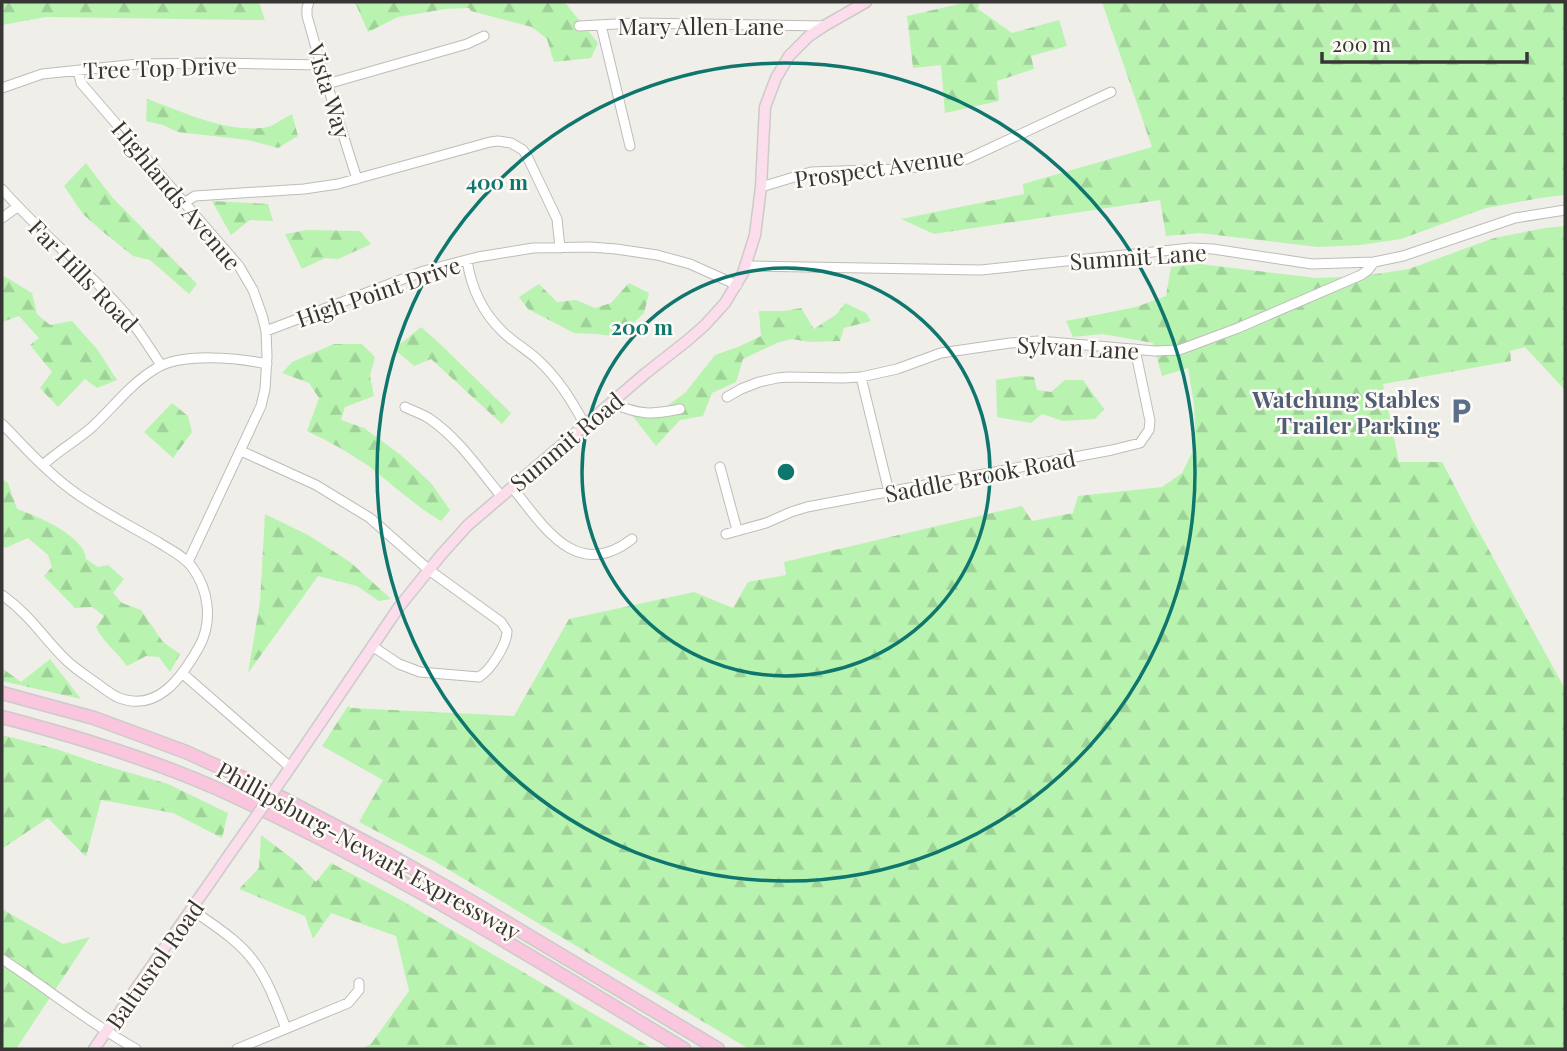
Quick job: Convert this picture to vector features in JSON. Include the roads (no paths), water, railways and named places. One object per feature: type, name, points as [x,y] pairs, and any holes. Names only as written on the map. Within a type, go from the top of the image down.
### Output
[{"type":"highway","name":"Phillipsburg-Newark Expressway","points":[[2,693],[94,718],[186,752],[252,782],[469,900],[718,1049]]},
{"type":"highway","name":"Phillipsburg-Newark Expressway","points":[[2,717],[58,731],[140,758],[217,788],[344,851],[449,908],[684,1049]]},
{"type":"main road","name":"Summit Road","points":[[214,878],[399,607],[468,525],[705,325],[725,303],[746,266],[755,235],[761,187],[763,123],[769,92],[789,56],[809,36],[866,2]]},
{"type":"main road","name":"Baltusrol Road","points":[[94,1049],[214,878]]},
{"type":"street","name":"Vista Way","points":[[309,2],[307,16],[357,179]]},
{"type":"street","name":"Mary Allen Lane","points":[[579,26],[635,23],[824,26]]},
{"type":"street","points":[[601,25],[630,146]]},
{"type":"street","points":[[327,83],[467,44],[484,36]]},
{"type":"street","name":"Tree Top Drive","points":[[2,88],[42,74],[138,64],[321,65]]},
{"type":"street","name":"Highlands Avenue","points":[[78,70],[81,83],[239,266],[253,290],[266,331],[267,364],[261,406],[188,562]]},
{"type":"street","name":"Prospect Avenue","points":[[761,187],[811,172],[900,169],[967,159],[1111,92]]},
{"type":"street","points":[[184,203],[195,196],[304,189],[338,184],[498,141],[511,143],[523,150],[527,156],[554,210],[559,228],[560,248]]},
{"type":"street","name":"Far Hills Road","points":[[2,189],[123,311],[161,365]]},
{"type":"street","points":[[2,218],[18,207]]},
{"type":"street","name":"Summit Lane","points":[[746,266],[981,270],[1191,248],[1213,248],[1312,264],[1374,262],[1403,256],[1515,218],[1565,210]]},
{"type":"street","name":"High Point Drive","points":[[266,331],[424,271],[533,248],[616,249],[657,255],[690,264],[737,285]]},
{"type":"street","points":[[467,260],[476,294],[488,314],[503,332],[553,375],[566,391],[585,425]]},
{"type":"street","name":"Sylvan Lane","points":[[727,397],[759,382],[777,378],[861,377],[880,374],[941,353],[1017,342],[1039,341],[1155,351],[1180,350],[1361,275],[1374,262]]},
{"type":"street","name":"Saddle Brook Road","points":[[726,534],[766,523],[799,509],[1140,443],[1149,430],[1150,421],[1135,349]]},
{"type":"street","points":[[43,465],[88,430],[132,386],[161,365],[214,358],[243,359],[267,364]]},
{"type":"street","points":[[861,377],[889,492]]},
{"type":"street","points":[[612,402],[637,412],[656,414],[680,409]]},
{"type":"street","points":[[405,407],[428,417],[441,428],[460,446],[500,496]]},
{"type":"street","points":[[2,424],[60,481],[188,562],[203,587],[208,619],[201,643],[182,673],[165,692],[151,699],[131,701],[116,696],[67,662],[26,614],[2,595]]},
{"type":"street","points":[[241,451],[316,485],[370,518],[429,570],[505,626],[507,631],[506,641],[487,672],[480,677],[420,672],[399,664],[372,646]]},
{"type":"street","points":[[720,467],[737,530]]},
{"type":"street","points":[[512,487],[545,528],[580,553],[597,555],[610,552],[632,538]]},
{"type":"street","points":[[182,673],[288,771]]},
{"type":"street","points":[[191,909],[242,947],[255,963],[286,1028]]},
{"type":"street","points":[[2,959],[106,1032],[136,1049]]},
{"type":"street","points":[[237,1049],[348,1003],[359,990],[359,982]]},
{"type":"place","name":"Watchung Stables Trailer Parking","points":[[1461,411]]}]
